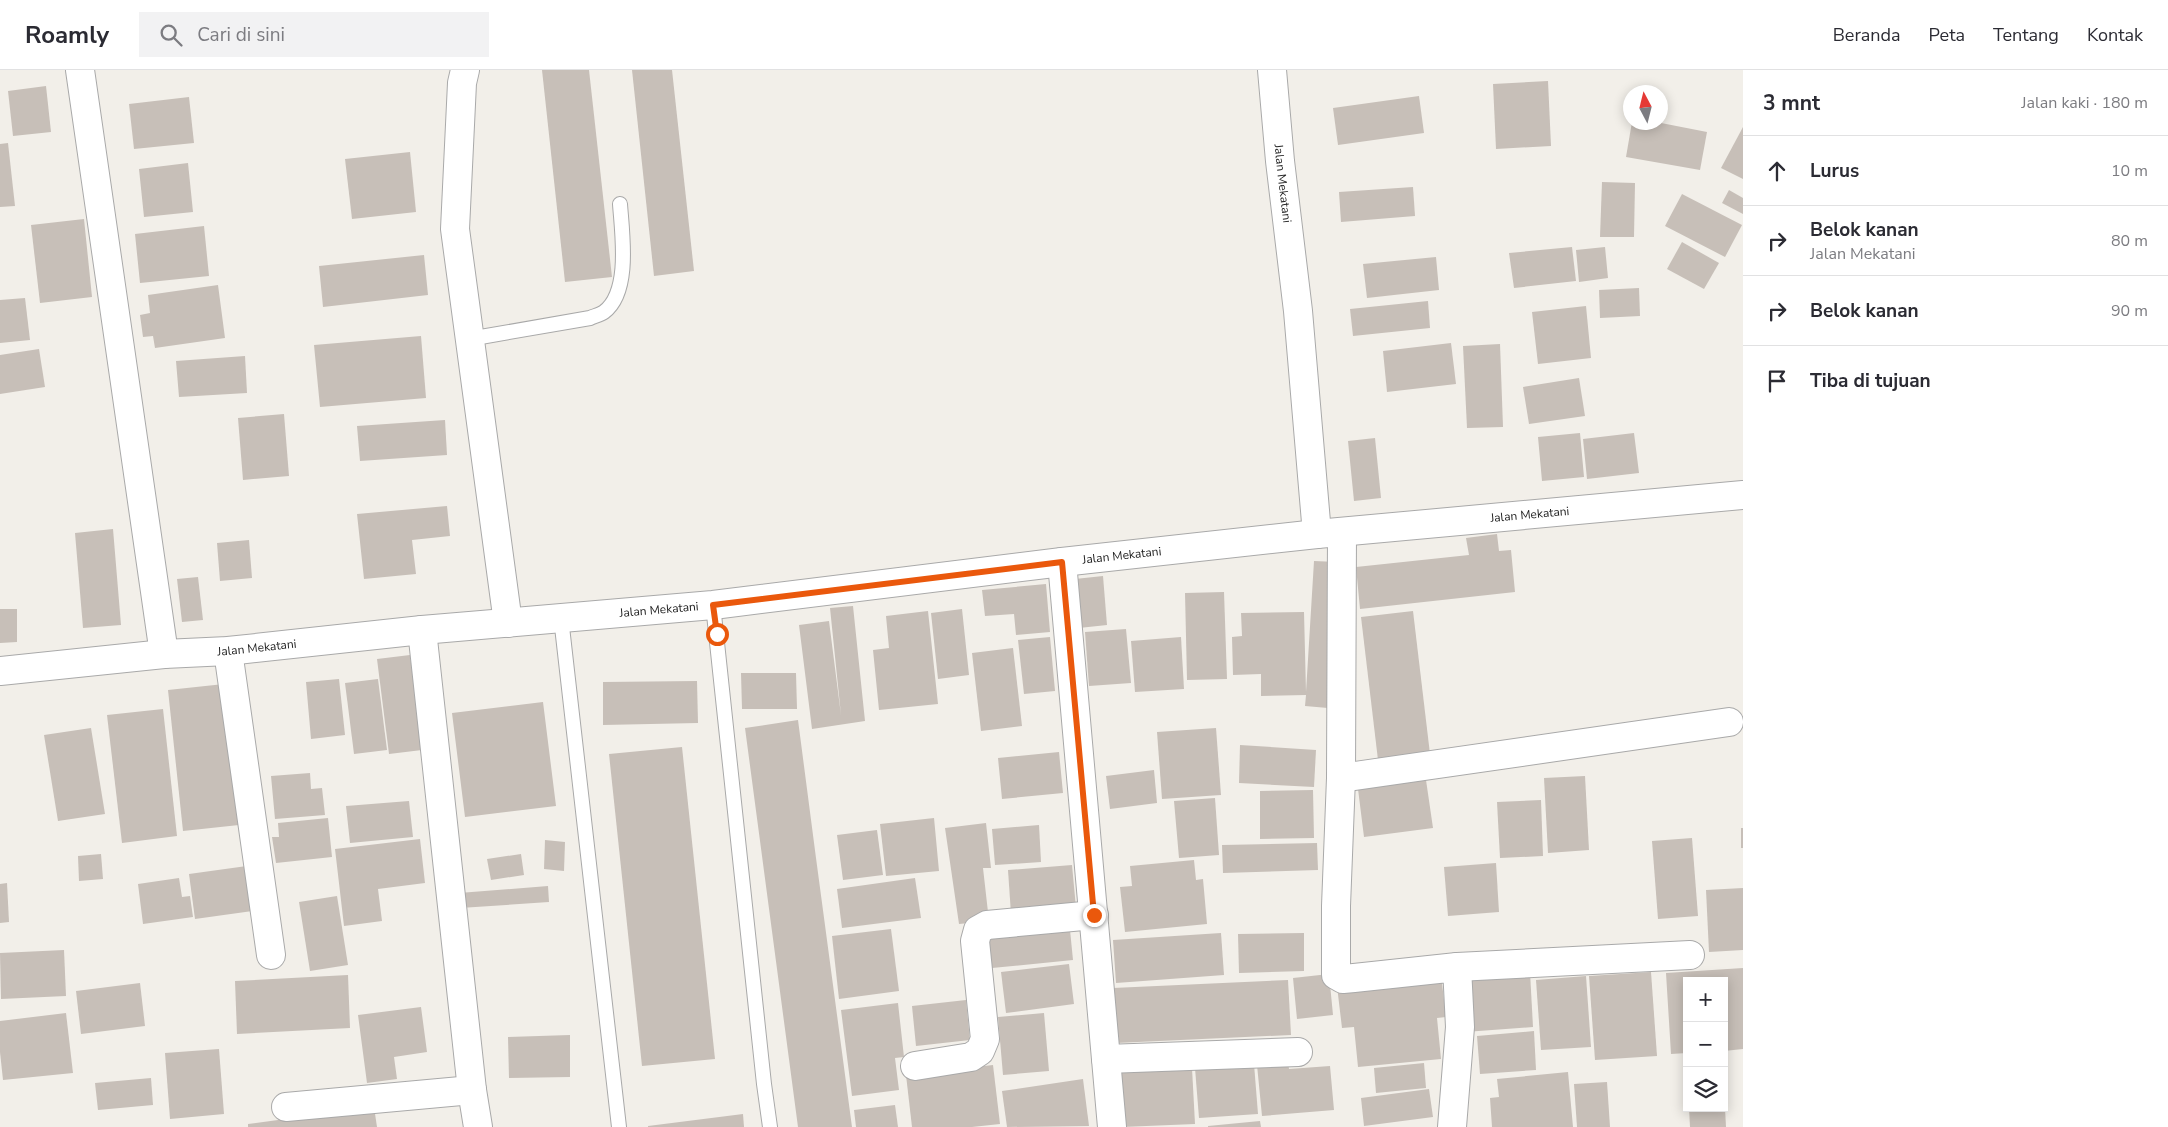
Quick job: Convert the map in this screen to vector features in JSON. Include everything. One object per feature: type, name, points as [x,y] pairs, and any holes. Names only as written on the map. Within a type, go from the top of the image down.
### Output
[{"type":"street","points":[[80,70],[164,654]]},
{"type":"street","points":[[465,70],[462,83],[455,229],[508,623]]},
{"type":"street","name":"Jalan Mekatani","points":[[1272,70],[1280,161],[1298,310],[1329,533]]},
{"type":"street","name":"Jalan Mekatani","points":[[0,672],[164,654],[228,651],[422,630],[713,605],[1062,562],[1329,533],[1743,495]]},
{"type":"street","points":[[1329,533],[1341,778],[1336,906],[1336,975],[1343,979],[1457,967],[1690,955]]},
{"type":"street","points":[[1062,562],[1112,1127]]},
{"type":"street","points":[[422,630],[472,1090],[478,1127]]},
{"type":"street","points":[[228,651],[271,955]]},
{"type":"street","points":[[1341,778],[1729,722]]},
{"type":"street","points":[[915,1066],[971,1057],[980,1051],[984,1039],[975,941],[978,930],[987,925],[1094,915]]},
{"type":"street","points":[[1452,1127],[1460,1027],[1457,967]]},
{"type":"street","points":[[1106,1059],[1298,1052]]},
{"type":"street","points":[[286,1107],[472,1090]]},
{"type":"lane","points":[[469,339],[590,318],[604,312],[612,302],[624,261],[620,204]]},
{"type":"lane","points":[[713,605],[770,1127]]},
{"type":"lane","points":[[561,618],[619,1127]]},
{"type":"building","points":[[542,70],[589,70],[612,277],[565,282]]},
{"type":"building","points":[[632,70],[672,70],[694,271],[654,276]]},
{"type":"building","points":[[1548,81],[1551,146],[1496,149],[1493,84]]},
{"type":"building","points":[[46,86],[51,132],[13,136],[8,91]]},
{"type":"building","points":[[1419,96],[1424,133],[1338,145],[1333,108]]},
{"type":"building","points":[[189,97],[194,143],[134,149],[129,104]]},
{"type":"building","points":[[1668,124],[1707,132],[1700,170],[1626,157],[1631,130],[1668,130]]},
{"type":"building","points":[[1743,127],[1743,179],[1721,168]]},
{"type":"building","points":[[8,143],[15,206],[0,207],[0,144]]},
{"type":"building","points":[[410,152],[416,212],[352,219],[345,159]]},
{"type":"building","points":[[188,163],[193,212],[144,217],[139,169]]},
{"type":"building","points":[[1602,182],[1635,183],[1634,237],[1600,237]]},
{"type":"building","points":[[1413,187],[1415,216],[1341,222],[1339,192]]},
{"type":"building","points":[[1729,190],[1743,198],[1743,214],[1722,203]]},
{"type":"building","points":[[1682,194],[1742,225],[1725,257],[1665,226]]},
{"type":"building","points":[[84,219],[92,297],[40,303],[31,225]]},
{"type":"building","points":[[204,226],[209,276],[140,283],[135,234]]},
{"type":"building","points":[[1682,242],[1719,263],[1704,289],[1667,269]]},
{"type":"building","points":[[1572,247],[1576,281],[1514,288],[1509,253]]},
{"type":"building","points":[[1605,247],[1608,278],[1579,282],[1576,250]]},
{"type":"building","points":[[424,255],[428,295],[323,307],[319,266]]},
{"type":"building","points":[[1436,257],[1439,290],[1367,298],[1363,264]]},
{"type":"building","points":[[218,285],[225,338],[155,348],[153,336],[143,337],[140,315],[150,313],[148,295]]},
{"type":"building","points":[[1639,288],[1640,316],[1600,318],[1599,290]]},
{"type":"building","points":[[25,298],[30,340],[0,343],[0,300]]},
{"type":"building","points":[[1428,301],[1430,328],[1353,336],[1350,309]]},
{"type":"building","points":[[1586,306],[1591,358],[1538,364],[1532,312]]},
{"type":"building","points":[[421,336],[426,398],[320,407],[314,345]]},
{"type":"building","points":[[1451,343],[1456,384],[1387,392],[1383,351]]},
{"type":"building","points":[[1500,344],[1503,427],[1467,428],[1463,346]]},
{"type":"building","points":[[39,349],[45,387],[0,394],[0,355]]},
{"type":"building","points":[[245,356],[247,393],[179,397],[176,361]]},
{"type":"building","points":[[1579,378],[1585,416],[1529,424],[1523,387]]},
{"type":"building","points":[[284,414],[289,476],[243,480],[238,418]]},
{"type":"building","points":[[445,420],[447,455],[360,461],[357,426]]},
{"type":"building","points":[[1580,433],[1584,477],[1542,481],[1538,437]]},
{"type":"building","points":[[1634,433],[1639,473],[1587,479],[1583,439]]},
{"type":"building","points":[[1375,438],[1381,498],[1354,501],[1348,441]]},
{"type":"building","points":[[447,506],[450,536],[412,540],[416,574],[364,579],[357,514]]},
{"type":"building","points":[[113,529],[121,625],[83,628],[75,533]]},
{"type":"building","points":[[1497,534],[1499,551],[1511,550],[1515,592],[1360,609],[1356,567],[1469,555],[1466,538]]},
{"type":"building","points":[[249,540],[252,578],[220,581],[217,543]]},
{"type":"building","points":[[1314,561],[1337,562],[1328,708],[1305,706],[1306,695],[1261,696],[1261,674],[1233,675],[1232,637],[1242,636],[1241,613],[1304,612],[1306,692]]},
{"type":"building","points":[[1103,576],[1107,625],[1079,628],[1075,579]]},
{"type":"building","points":[[198,577],[203,620],[182,622],[177,579]]},
{"type":"building","points":[[1046,584],[1050,632],[1016,635],[1014,614],[985,616],[982,590]]},
{"type":"building","points":[[1224,592],[1227,679],[1187,680],[1185,593]]},
{"type":"building","points":[[853,606],[865,721],[812,729],[799,625],[829,621],[841,715],[830,608]]},
{"type":"building","points":[[0,609],[17,609],[17,642],[0,643]]},
{"type":"building","points":[[962,609],[969,675],[938,679],[931,613]]},
{"type":"building","points":[[928,611],[938,704],[879,710],[873,650],[889,648],[886,616]]},
{"type":"building","points":[[1413,611],[1430,754],[1378,760],[1361,617]]},
{"type":"building","points":[[1126,629],[1131,683],[1089,686],[1085,632]]},
{"type":"building","points":[[1050,637],[1055,691],[1024,694],[1018,640]]},
{"type":"building","points":[[1181,637],[1184,689],[1135,692],[1131,641]]},
{"type":"building","points":[[1013,648],[1022,726],[981,731],[972,653]]},
{"type":"building","points":[[410,655],[422,750],[389,754],[377,659]]},
{"type":"building","points":[[741,673],[796,673],[797,709],[742,709]]},
{"type":"building","points":[[339,679],[345,735],[311,739],[306,682]]},
{"type":"building","points":[[378,679],[387,750],[354,754],[345,683]]},
{"type":"building","points":[[697,681],[698,723],[603,725],[603,682]]},
{"type":"building","points":[[224,684],[239,825],[183,831],[168,690]]},
{"type":"building","points":[[543,702],[556,806],[465,817],[452,713]]},
{"type":"building","points":[[163,709],[177,836],[122,843],[107,715]]},
{"type":"building","points":[[798,720],[852,1127],[798,1127],[745,728]]},
{"type":"building","points":[[91,728],[105,814],[58,821],[44,735]]},
{"type":"building","points":[[1216,728],[1221,795],[1162,799],[1157,732]]},
{"type":"building","points":[[1240,745],[1316,750],[1314,787],[1239,783]]},
{"type":"building","points":[[682,747],[715,1059],[642,1066],[609,754]]},
{"type":"building","points":[[1059,752],[1063,793],[1002,799],[998,758]]},
{"type":"building","points":[[1154,770],[1157,803],[1110,809],[1106,776]]},
{"type":"building","points":[[310,773],[311,789],[322,788],[325,815],[275,819],[271,776]]},
{"type":"building","points":[[1585,776],[1589,850],[1548,853],[1544,778]]},
{"type":"building","points":[[1426,780],[1433,828],[1364,837],[1358,789]]},
{"type":"building","points":[[1313,790],[1314,838],[1260,839],[1260,791]]},
{"type":"building","points":[[1215,798],[1219,855],[1179,858],[1174,801]]},
{"type":"building","points":[[1541,800],[1543,856],[1500,858],[1497,802]]},
{"type":"building","points":[[409,801],[413,837],[350,843],[346,806]]},
{"type":"building","points":[[328,818],[332,857],[276,863],[272,837],[279,837],[278,823]]},
{"type":"building","points":[[934,818],[939,871],[886,876],[880,824]]},
{"type":"building","points":[[986,823],[991,868],[983,868],[989,921],[959,924],[945,828]]},
{"type":"building","points":[[1039,825],[1041,862],[995,865],[992,829]]},
{"type":"building","points":[[1741,828],[1743,828],[1743,848],[1741,848]]},
{"type":"building","points":[[877,830],[883,875],[843,880],[837,835]]},
{"type":"building","points":[[1692,838],[1698,916],[1658,919],[1652,841]]},
{"type":"building","points":[[420,839],[425,883],[378,889],[382,921],[344,926],[335,849]]},
{"type":"building","points":[[545,840],[565,842],[564,871],[544,869]]},
{"type":"building","points":[[1317,843],[1318,870],[1223,873],[1222,845]]},
{"type":"building","points":[[101,854],[103,879],[79,881],[78,856]]},
{"type":"building","points":[[521,854],[524,875],[491,880],[487,859]]},
{"type":"building","points":[[1194,860],[1196,880],[1203,879],[1207,924],[1125,932],[1120,887],[1132,886],[1130,866]]},
{"type":"building","points":[[1496,863],[1499,912],[1448,916],[1444,867]]},
{"type":"building","points":[[254,865],[260,910],[195,919],[189,874]]},
{"type":"building","points":[[1072,865],[1076,908],[1011,914],[1008,870]]},
{"type":"building","points":[[179,878],[182,897],[190,896],[193,917],[143,924],[138,884]]},
{"type":"building","points":[[915,878],[921,918],[842,928],[837,889]]},
{"type":"building","points":[[7,883],[9,922],[0,923],[0,884]]},
{"type":"building","points":[[548,886],[549,902],[460,908],[459,893]]},
{"type":"building","points":[[1743,888],[1743,950],[1709,952],[1706,890]]},
{"type":"building","points":[[337,896],[348,965],[310,971],[299,902]]},
{"type":"building","points":[[1069,920],[1073,960],[992,968],[988,928]]},
{"type":"building","points":[[891,929],[899,991],[839,999],[832,936]]},
{"type":"building","points":[[1221,933],[1224,975],[1116,983],[1113,940]]},
{"type":"building","points":[[1304,933],[1304,971],[1239,973],[1238,934]]},
{"type":"building","points":[[64,950],[66,996],[1,999],[0,953]]},
{"type":"building","points":[[1069,964],[1074,1004],[1006,1013],[1001,972]]},
{"type":"building","points":[[1743,968],[1743,1049],[1728,1051],[1728,977],[1683,977],[1683,1053],[1671,1054],[1666,973]]},
{"type":"building","points":[[1530,972],[1533,1027],[1465,1032],[1462,976]]},
{"type":"building","points":[[1651,972],[1657,1056],[1595,1060],[1589,976]]},
{"type":"building","points":[[1329,974],[1333,1015],[1297,1019],[1293,978]]},
{"type":"building","points":[[348,975],[350,1028],[237,1034],[235,981]]},
{"type":"building","points":[[1441,975],[1446,1017],[1437,1018],[1441,1059],[1358,1067],[1354,1027],[1342,1028],[1337,986]]},
{"type":"building","points":[[1586,976],[1591,1047],[1541,1050],[1536,980]]},
{"type":"building","points":[[1288,980],[1291,1035],[1116,1043],[1113,988]]},
{"type":"building","points":[[140,983],[145,1026],[81,1034],[76,991]]},
{"type":"building","points":[[966,1000],[970,1040],[916,1046],[912,1006]]},
{"type":"building","points":[[898,1003],[904,1057],[895,1058],[899,1090],[852,1096],[841,1010]]},
{"type":"building","points":[[421,1007],[427,1052],[394,1057],[397,1079],[367,1083],[358,1015]]},
{"type":"building","points":[[66,1013],[73,1073],[3,1080],[0,1052],[0,1021]]},
{"type":"building","points":[[1044,1013],[1049,1071],[1003,1075],[998,1017]]},
{"type":"building","points":[[1534,1031],[1536,1070],[1480,1074],[1477,1036]]},
{"type":"building","points":[[570,1035],[570,1077],[509,1078],[508,1037]]},
{"type":"building","points":[[219,1049],[224,1114],[170,1119],[165,1053]]},
{"type":"building","points":[[1288,1062],[1289,1069],[1330,1066],[1334,1110],[1262,1116],[1257,1065]]},
{"type":"building","points":[[1424,1063],[1426,1088],[1376,1093],[1374,1068]]},
{"type":"building","points":[[1254,1064],[1258,1114],[1199,1118],[1195,1068]]},
{"type":"building","points":[[993,1065],[1000,1124],[972,1127],[912,1127],[906,1075]]},
{"type":"building","points":[[1192,1068],[1195,1124],[1122,1127],[1119,1072]]},
{"type":"building","points":[[1568,1072],[1573,1127],[1492,1127],[1490,1098],[1499,1097],[1497,1079]]},
{"type":"building","points":[[151,1078],[153,1105],[98,1110],[95,1083]]},
{"type":"building","points":[[1083,1079],[1089,1126],[1007,1127],[1002,1091]]},
{"type":"building","points":[[1607,1082],[1610,1127],[1577,1127],[1574,1084]]},
{"type":"building","points":[[1429,1089],[1433,1117],[1364,1126],[1361,1098]]},
{"type":"building","points":[[895,1105],[898,1127],[856,1127],[854,1110]]},
{"type":"building","points":[[374,1107],[377,1127],[248,1127],[248,1124]]},
{"type":"building","points":[[1689,1112],[1725,1112],[1726,1127],[1690,1127]]},
{"type":"building","points":[[743,1114],[744,1127],[648,1127],[648,1126]]},
{"type":"building","points":[[1260,1121],[1261,1127],[1208,1127],[1208,1126]]},
{"type":"route","points":[[717,634],[713,605],[1062,562],[1094,915]]}]
